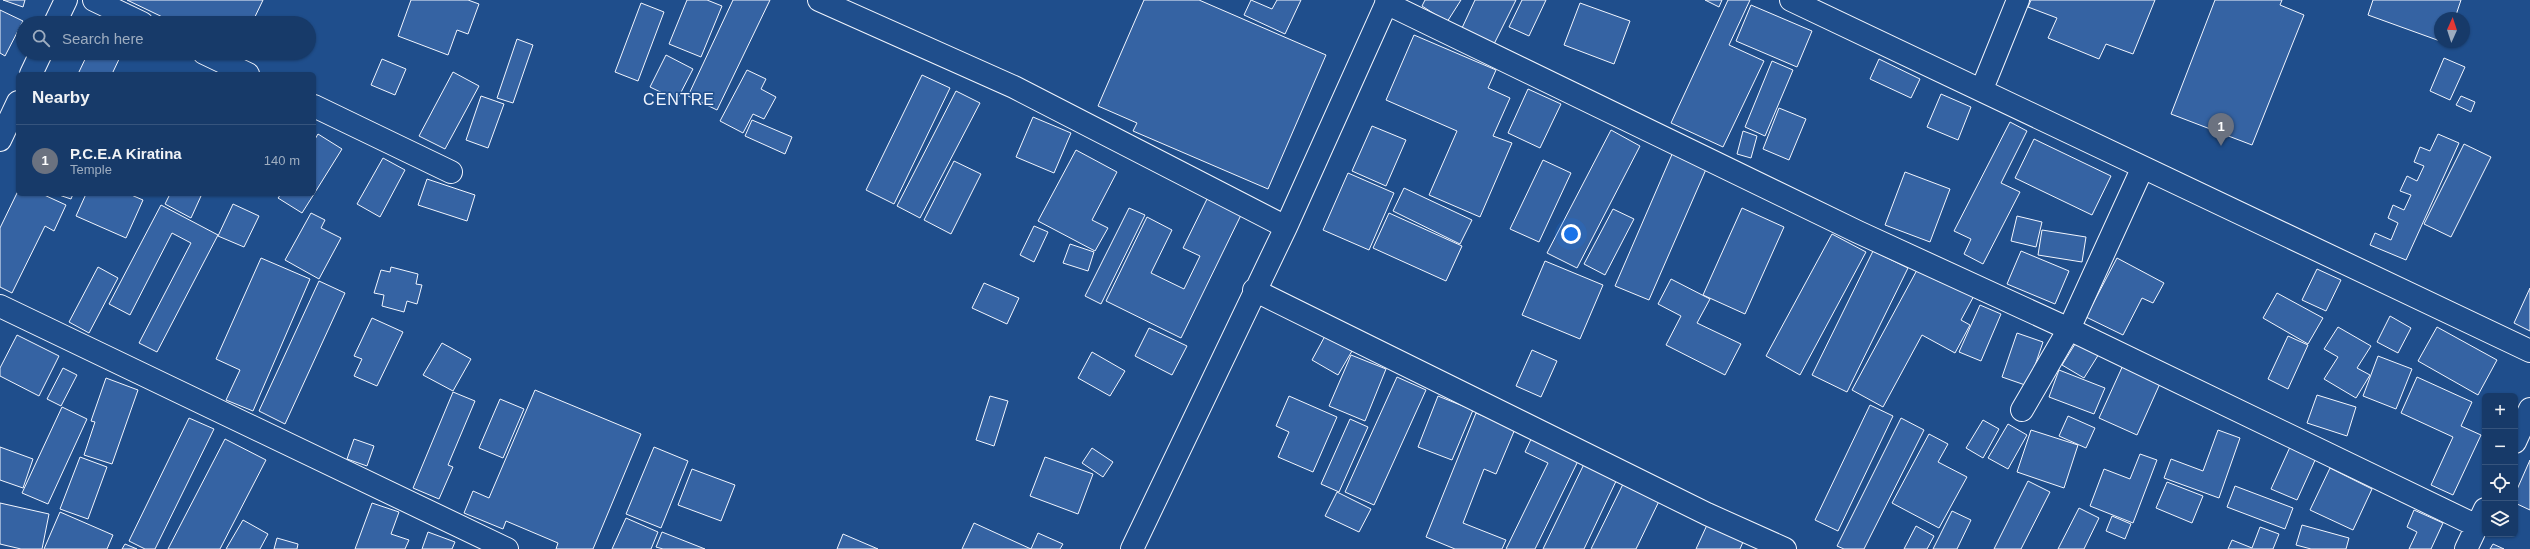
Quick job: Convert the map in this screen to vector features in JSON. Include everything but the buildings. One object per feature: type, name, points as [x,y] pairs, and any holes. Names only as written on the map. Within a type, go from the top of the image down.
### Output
[{"type":"street","points":[[58,16],[66,0]]},
{"type":"street","points":[[94,0],[127,16]]},
{"type":"street","points":[[819,0],[1014,87],[1286,227]]},
{"type":"street","points":[[1791,0],[1982,89],[2142,169],[2530,351]]},
{"type":"street","points":[[1982,89],[2018,0]]},
{"type":"street","points":[[1132,549],[1254,290],[1286,227],[1387,1],[1858,232],[2481,517],[2466,549]]},
{"type":"street","points":[[32,72],[38,60]]},
{"type":"street","points":[[219,60],[244,72]]},
{"type":"street","points":[[0,140],[16,106]]},
{"type":"street","points":[[316,107],[451,172]]},
{"type":"street","points":[[2022,410],[2069,328],[2142,169]]},
{"type":"street","points":[[1254,290],[1707,514],[1785,549]]},
{"type":"street","points":[[0,306],[507,549]]},
{"type":"street","points":[[2518,435],[2530,409]]},
{"type":"place","name":"P.C.E.A Kiratina","points":[[2221,146]]},
{"type":"district","name":"CENTRE","points":[[679,99]]}]
